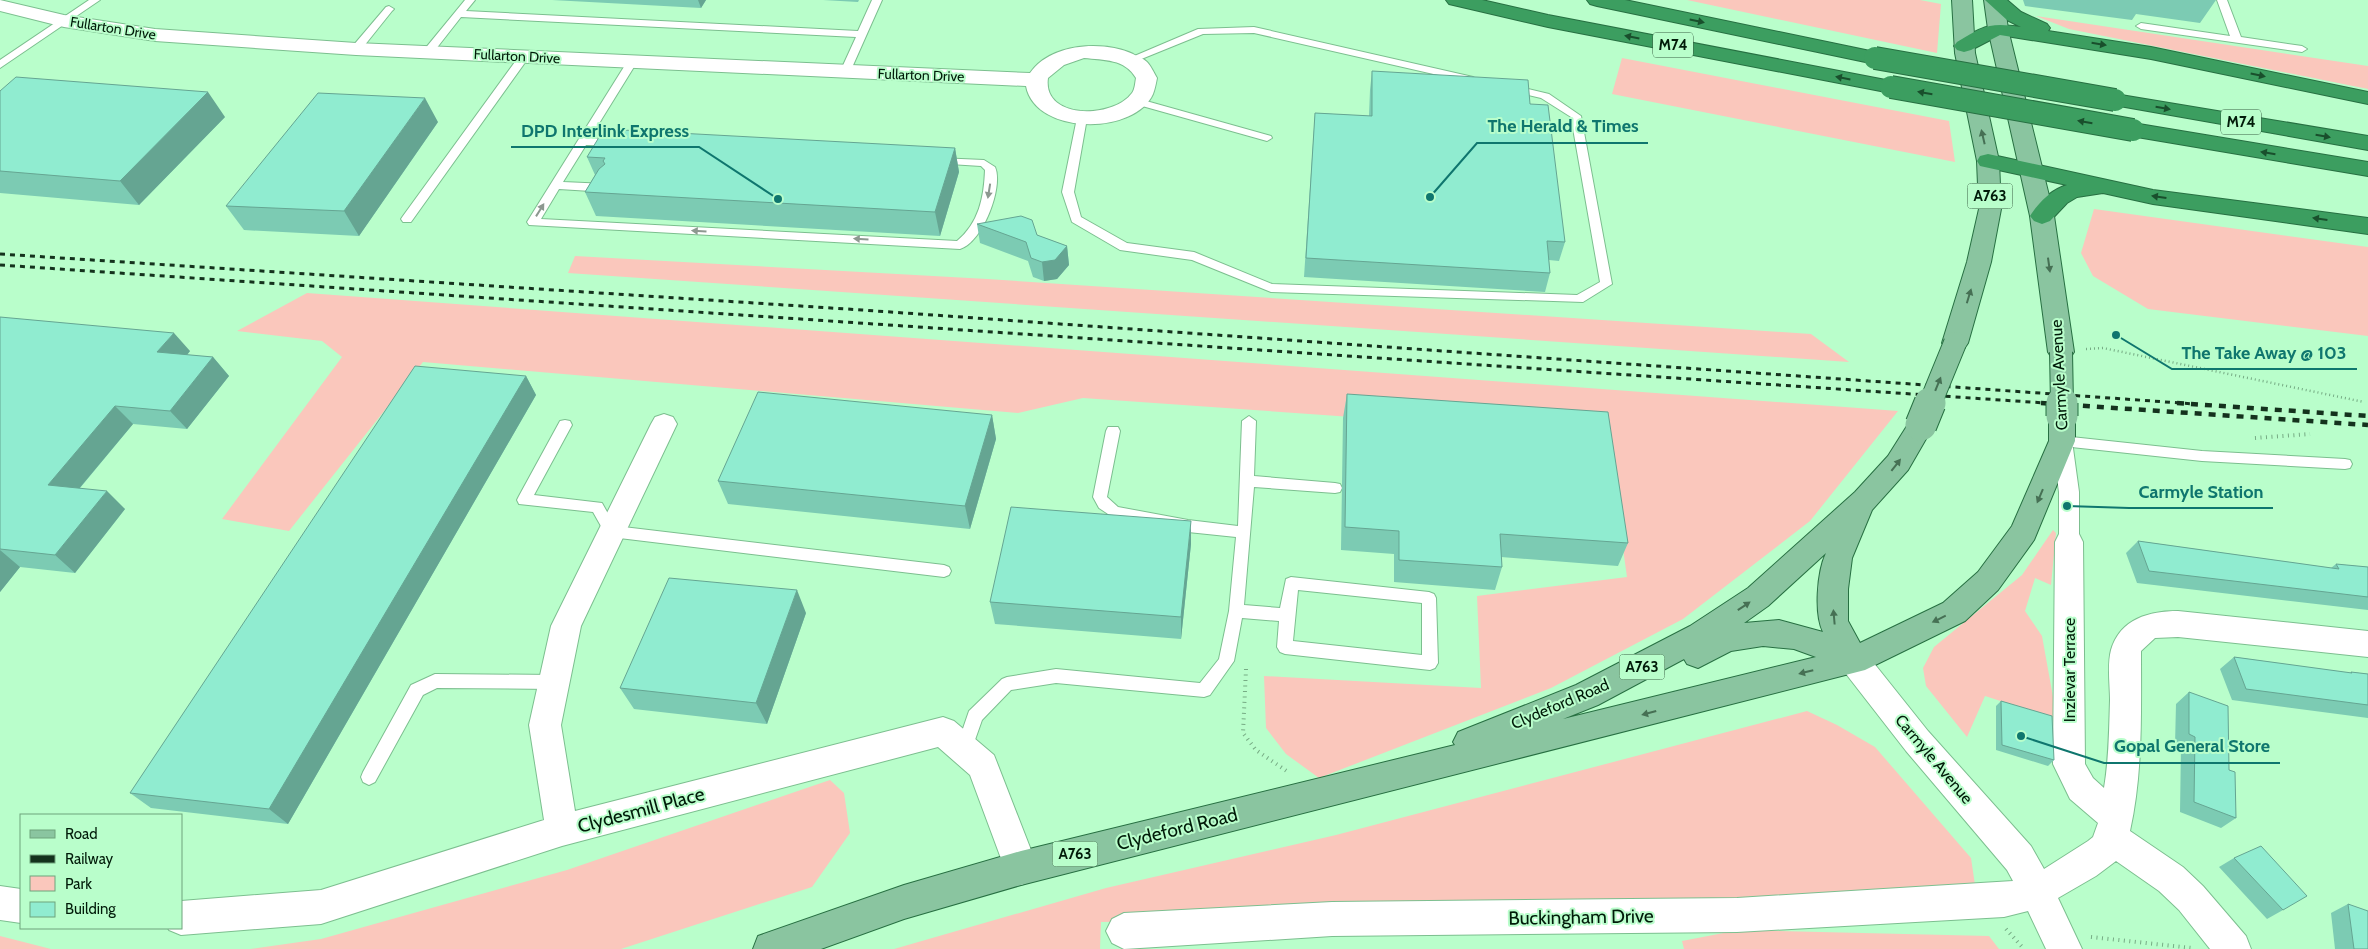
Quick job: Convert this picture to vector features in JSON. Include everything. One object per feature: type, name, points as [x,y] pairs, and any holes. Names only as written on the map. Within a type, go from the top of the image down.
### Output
[{"type":"highway","name":"M74","points":[[1441,0],[1891,87],[2368,170]]},
{"type":"highway","name":"M74","points":[[1456,0],[1548,21]]},
{"type":"highway","name":"M74","points":[[1597,0],[1875,58],[2368,143]]},
{"type":"highway","points":[[1995,0],[2014,16],[2065,38]]},
{"type":"highway","points":[[1964,46],[1978,37],[1998,30],[2065,38],[2151,53],[2368,98]]},
{"type":"highway","points":[[1988,161],[2154,197],[2368,226]]},
{"type":"highway","points":[[2042,216],[2058,196],[2075,189],[2111,189]]},
{"type":"main road","name":"A763","points":[[1865,500],[1898,463],[1922,425],[1955,343],[1979,262],[1990,209],[1988,161],[1964,46],[1962,0]]},
{"type":"main road","name":"Carmyle Avenue","points":[[1854,661],[1954,612],[1988,581],[2024,532],[2062,429],[2061,350],[2042,216],[1998,30],[1995,0]]},
{"type":"main road","points":[[1854,661],[1833,622],[1833,589],[1838,558],[1865,500]]},
{"type":"main road","name":"Clydeford Road","points":[[1384,776],[1588,695],[1701,635],[1758,597],[1865,500]]},
{"type":"main road","points":[[1588,695],[1650,681],[1728,639],[1769,632],[1816,642],[1854,661]]},
{"type":"main road","name":"Clydeford Road","points":[[771,949],[904,902],[1022,868],[1384,776],[1580,731],[1854,661]]},
{"type":"street","name":"Fullarton Drive","points":[[0,5],[64,21],[155,36],[356,49],[1036,80]]},
{"type":"street","points":[[1100,52],[1116,54],[1130,60],[1143,71],[1148,84],[1139,102],[1114,114],[1082,118],[1065,115],[1051,109],[1041,100],[1036,90],[1036,80],[1048,66],[1066,56],[1100,52]]},
{"type":"street","points":[[562,830],[545,725],[566,626],[664,424]]},
{"type":"street","name":"Inzievar Terrace","points":[[2062,429],[2069,492],[2069,764],[2072,777],[2114,827],[2172,879],[2233,949]]},
{"type":"street","points":[[2114,827],[2121,788],[2126,651],[2130,641],[2139,631],[2149,625],[2178,624],[2368,644]]},
{"type":"street","name":"Carmyle Avenue","points":[[1854,661],[1917,741],[2018,858],[2037,891],[2061,941]]},
{"type":"street","name":"Clydesmill Place","points":[[182,918],[321,907],[562,830],[943,731],[983,766],[1022,868]]},
{"type":"street","name":"Buckingham Drive","points":[[1124,931],[1332,919],[1736,915],[2004,900],[2037,891],[2092,861],[2104,849],[2114,827]]},
{"type":"street","points":[[0,903],[20,906]]},
{"type":"lane","points":[[0,65],[95,0]]},
{"type":"lane","points":[[428,52],[470,0]]},
{"type":"lane","points":[[845,72],[877,0]]},
{"type":"lane","points":[[2222,0],[2236,38]]},
{"type":"lane","points":[[356,49],[389,9]]},
{"type":"lane","points":[[459,14],[862,34]]},
{"type":"lane","points":[[2142,26],[2302,49]]},
{"type":"lane","points":[[1082,118],[1068,192],[1076,219],[1124,247],[1194,256],[1271,288],[1579,299],[1606,284],[1576,116],[1545,96],[1254,30],[1202,32],[1130,60]]},
{"type":"lane","points":[[407,219],[524,57]]},
{"type":"lane","points":[[632,62],[533,222],[960,245],[971,238],[978,227],[986,204],[991,169],[984,163],[925,160]]},
{"type":"lane","points":[[1139,102],[1267,138]]},
{"type":"lane","points":[[582,141],[631,144]]},
{"type":"lane","points":[[555,185],[608,188]]},
{"type":"lane","points":[[964,749],[975,716],[1006,684],[1056,676],[1204,690],[1226,661],[1236,611],[1244,532],[1249,421]]},
{"type":"lane","points":[[565,424],[524,500],[597,507],[612,531],[944,570]]},
{"type":"lane","points":[[2062,429],[2202,456],[2345,464]]},
{"type":"lane","points":[[1113,430],[1100,497],[1104,504],[1114,512],[1188,526],[1244,532]]},
{"type":"lane","points":[[1247,481],[1335,488]]},
{"type":"lane","points":[[1290,583],[1429,598],[1430,663],[1285,647],[1287,615],[1290,583]]},
{"type":"lane","points":[[1236,611],[1287,615]]},
{"type":"lane","points":[[369,777],[417,690],[435,681],[554,682]]},
{"type":"path","points":[[2061,350],[2104,348],[2364,402]]},
{"type":"path","points":[[1226,661],[1246,666],[1243,733],[1256,750],[1318,793]]},
{"type":"path","points":[[2061,941],[2196,948]]},
{"type":"green space","points":[[1687,0],[1920,0],[1941,4],[1937,53]]},
{"type":"green space","points":[[2036,16],[2368,66],[2368,89],[2069,29]]},
{"type":"green space","points":[[1622,58],[1949,121],[1955,162],[1612,94]]},
{"type":"green space","points":[[2094,209],[2368,247],[2368,336],[2148,309],[2093,276],[2081,253]]},
{"type":"green space","points":[[575,256],[987,279],[1811,334],[1849,362],[568,273]]},
{"type":"green space","points":[[307,293],[1898,411],[1810,521],[1683,619],[1551,688],[1319,778],[1286,754],[1266,728],[1264,676],[1481,688],[1477,596],[1627,577],[1607,435],[1083,398],[1018,413],[423,362],[289,531],[222,519],[342,357],[322,341],[237,331]]},
{"type":"green space","points":[[2053,530],[2056,533],[2051,585],[2035,578],[2025,611],[2042,636],[2057,719],[1985,696],[1967,737],[1926,686],[1923,668],[1934,647],[2022,575]]},
{"type":"green space","points":[[1807,711],[1837,725],[1875,747],[1971,858],[1976,892],[1332,919],[1101,922],[1100,949],[894,949],[1106,888],[1336,835]]},
{"type":"green space","points":[[830,780],[844,793],[850,833],[812,887],[621,949],[250,949],[321,939],[567,870]]},
{"type":"green space","points":[[1739,930],[1989,936],[1999,949],[1684,949],[1682,941]]},
{"type":"green space","points":[[0,936],[51,949],[0,949]]},
{"type":"building","points":[[1372,71],[1528,80],[1530,104],[1548,105],[1565,242],[1547,241],[1550,273],[1306,258],[1315,113],[1372,116]]},
{"type":"building","points":[[16,77],[208,92],[120,181],[0,171],[0,91]]},
{"type":"building","points":[[318,93],[425,98],[344,211],[226,206]]},
{"type":"building","points":[[604,129],[955,148],[935,212],[585,192],[599,169],[605,164],[603,161],[605,158],[587,157]]},
{"type":"building","points":[[1021,216],[1032,220],[1037,235],[1067,246],[1055,260],[1042,262],[1031,258],[1026,242],[977,224]]},
{"type":"building","points":[[0,317],[174,333],[157,352],[213,357],[170,411],[115,406],[48,485],[107,491],[55,555],[0,549]]},
{"type":"building","points":[[415,366],[526,376],[269,809],[130,793]]},
{"type":"building","points":[[758,392],[992,415],[965,506],[718,481]]},
{"type":"building","points":[[1347,394],[1608,412],[1628,543],[1500,534],[1502,567],[1399,560],[1399,531],[1345,527]]},
{"type":"building","points":[[1011,507],[1191,521],[1181,617],[990,602]]},
{"type":"building","points":[[2138,541],[2339,569],[2336,564],[2368,567],[2368,597],[2149,571]]},
{"type":"building","points":[[669,578],[797,590],[756,703],[620,688]]},
{"type":"building","points":[[2234,657],[2368,674],[2368,705],[2246,689]]},
{"type":"building","points":[[2189,692],[2228,706],[2229,770],[2235,772],[2236,818],[2194,802],[2195,737],[2189,734]]},
{"type":"building","points":[[2001,701],[2052,716],[2054,760],[2002,745]]},
{"type":"building","points":[[2261,846],[2307,896],[2283,910],[2234,858]]},
{"type":"building","points":[[2348,904],[2368,911],[2368,949],[2354,949]]},
{"type":"railway","points":[[0,254],[862,310],[2195,404]]},
{"type":"railway","points":[[0,265],[2060,404]]},
{"type":"railway","points":[[2041,403],[2368,425]]},
{"type":"railway","points":[[2177,403],[2368,416]]},
{"type":"place","name":"The Herald & Times","points":[[1430,197]]},
{"type":"place","name":"DPD Interlink Express","points":[[778,199]]},
{"type":"place","name":"The Take Away @ 103","points":[[2116,335]]},
{"type":"place","name":"Carmyle Station","points":[[2067,506]]},
{"type":"place","name":"Gopal General Store","points":[[2021,736]]}]
